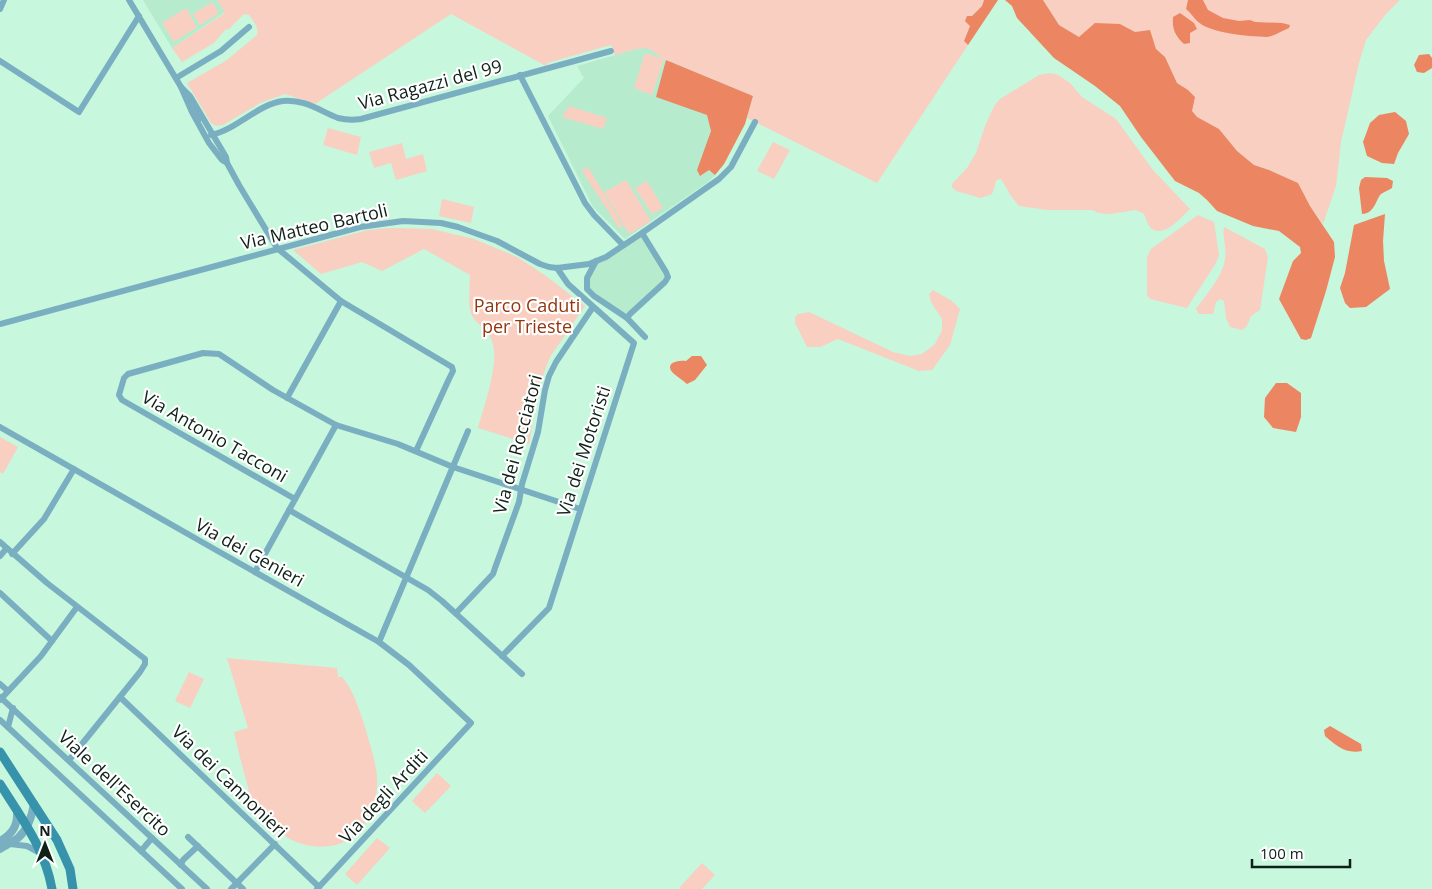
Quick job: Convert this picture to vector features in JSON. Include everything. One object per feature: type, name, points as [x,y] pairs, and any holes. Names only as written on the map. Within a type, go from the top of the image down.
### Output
[{"type":"main road","points":[[0,752],[61,848],[70,869],[73,889]]},
{"type":"main road","points":[[0,784],[42,854],[52,889]]},
{"type":"street","points":[[0,9],[4,0]]},
{"type":"street","points":[[129,0],[181,86],[191,109],[210,142],[222,160],[227,163]]},
{"type":"street","points":[[0,61],[79,112],[138,16]]},
{"type":"street","points":[[176,78],[221,51],[249,27]]},
{"type":"street","name":"Via Ragazzi del 99","points":[[213,135],[268,106],[283,101],[304,103],[338,118],[355,120],[611,51]]},
{"type":"street","points":[[520,75],[585,202],[623,245]]},
{"type":"street","points":[[181,86],[190,96],[277,248],[341,301],[452,367],[453,371],[416,451]]},
{"type":"street","points":[[191,109],[209,135],[213,135]]},
{"type":"street","name":"Via Matteo Bartoli","points":[[0,324],[372,224],[428,221],[453,225],[508,246],[549,267],[557,268],[589,264],[642,233],[719,179],[731,167],[755,122]]},
{"type":"street","points":[[627,318],[668,277],[642,233]]},
{"type":"street","points":[[596,261],[587,278],[586,285],[588,290],[596,298],[627,318],[645,337]]},
{"type":"street","name":"Via dei Motoristi","points":[[502,656],[549,608],[634,343],[568,284],[557,268]]},
{"type":"street","points":[[341,301],[287,398],[336,425],[416,451],[453,467],[580,510]]},
{"type":"street","name":"Via dei Rocciatori","points":[[456,613],[493,574],[519,502],[522,484],[538,432],[549,376],[556,362],[593,307]]},
{"type":"street","name":"Via Antonio Tacconi","points":[[287,398],[221,355],[212,353],[203,353],[128,374],[124,378],[119,395],[124,401],[295,499]]},
{"type":"street","points":[[255,572],[336,425]]},
{"type":"street","name":"Via dei Genieri","points":[[0,427],[379,642],[404,661],[471,722]]},
{"type":"street","points":[[379,642],[468,431]]},
{"type":"street","points":[[0,556],[9,551],[44,519],[74,469]]},
{"type":"street","points":[[289,510],[434,594],[522,674]]},
{"type":"street","points":[[0,542],[145,659],[145,664],[140,672],[69,760]]},
{"type":"street","points":[[0,592],[52,641]]},
{"type":"street","points":[[0,699],[37,661],[77,606]]},
{"type":"street","points":[[0,684],[8,691]]},
{"type":"street","name":"Via dei Cannonieri","points":[[120,697],[275,844],[318,888]]},
{"type":"street","name":"Viale dell'Esercito","points":[[0,699],[13,708],[207,889]]},
{"type":"street","points":[[8,727],[13,708]]},
{"type":"street","name":"Viale dell'Esercito","points":[[0,720],[182,889]]},
{"type":"street","name":"Via degli Arditi","points":[[318,888],[471,722]]},
{"type":"street","points":[[0,849],[18,838],[26,826],[34,804]]},
{"type":"street","points":[[0,841],[11,833],[16,826],[18,821],[17,810]]},
{"type":"street","points":[[188,837],[243,889]]},
{"type":"street","points":[[141,851],[152,838]]},
{"type":"street","points":[[9,844],[27,846],[42,854]]},
{"type":"street","points":[[231,889],[275,844]]},
{"type":"street","points":[[181,865],[183,860],[198,846]]},
{"type":"shaded area","points":[[143,0],[217,0],[225,12],[172,48]]},
{"type":"shaded area","points":[[984,0],[998,0],[968,45],[964,41],[970,26],[965,21],[967,16],[972,16],[982,6]]},
{"type":"shaded area","points":[[1005,0],[1043,0],[1059,25],[1079,37],[1095,23],[1120,24],[1135,32],[1150,30],[1156,49],[1165,57],[1177,83],[1195,97],[1192,111],[1197,117],[1219,129],[1237,151],[1254,165],[1298,183],[1310,206],[1334,242],[1335,257],[1311,338],[1301,339],[1279,299],[1293,261],[1301,253],[1300,247],[1279,231],[1253,226],[1217,211],[1199,193],[1175,181],[1120,106],[1054,58],[1017,18],[1012,6]]},
{"type":"shaded area","points":[[1188,0],[1203,0],[1208,10],[1223,18],[1290,25],[1289,28],[1267,37],[1220,32],[1197,21],[1186,9]]},
{"type":"shaded area","points":[[1180,13],[1194,23],[1197,29],[1190,33],[1190,43],[1184,44],[1175,32],[1173,17]]},
{"type":"shaded area","points":[[643,47],[648,48],[666,60],[745,124],[724,164],[708,182],[625,239],[593,207],[548,116],[584,78],[577,66]]},
{"type":"shaded area","points":[[1429,54],[1432,58],[1432,68],[1424,73],[1417,72],[1414,65],[1419,55]]},
{"type":"shaded area","points":[[666,60],[753,96],[745,124],[724,164],[715,175],[709,170],[700,176],[697,170],[711,131],[707,115],[656,97]]},
{"type":"shaded area","points":[[1395,112],[1406,121],[1409,134],[1394,164],[1382,163],[1367,156],[1363,142],[1370,123],[1379,115]]},
{"type":"shaded area","points":[[1365,177],[1387,178],[1393,181],[1392,188],[1381,194],[1370,211],[1362,214],[1359,188],[1361,180]]},
{"type":"shaded area","points":[[1385,214],[1384,261],[1390,289],[1366,307],[1350,308],[1345,303],[1340,288],[1345,273],[1354,225]]},
{"type":"shaded area","points":[[642,236],[666,276],[626,316],[594,292],[588,283],[598,262]]},
{"type":"shaded area","points":[[692,356],[701,356],[707,365],[695,380],[687,384],[673,373],[670,367],[673,363],[686,361]]},
{"type":"shaded area","points":[[1276,383],[1287,383],[1301,393],[1301,417],[1296,432],[1273,428],[1264,417],[1265,398]]},
{"type":"shaded area","points":[[1330,726],[1361,744],[1362,751],[1346,750],[1333,743],[1325,736],[1324,730]]},
{"type":"green space","points":[[217,0],[984,0],[982,6],[972,16],[964,41],[968,45],[877,183],[747,118],[753,96],[664,59],[648,48],[636,49],[615,55],[611,45],[547,63],[546,66],[451,14],[315,104],[285,94],[260,103],[223,125],[216,126],[211,123],[187,83],[227,60],[257,35],[256,25],[249,15],[244,14],[228,30],[226,29],[214,43],[182,62],[172,48],[225,13]]},
{"type":"green space","points":[[1043,0],[1400,0],[1385,15],[1366,40],[1341,142],[1336,186],[1323,224],[1310,206],[1298,183],[1254,165],[1237,151],[1219,129],[1196,117],[1192,111],[1188,90],[1177,83],[1165,57],[1156,49],[1150,31],[1135,32],[1120,24],[1079,37],[1059,25]],"holes":[[[1173,17],[1197,29],[1177,38],[1173,27]]]},
{"type":"green space","points":[[212,2],[219,13],[200,25],[193,14]]},
{"type":"green space","points":[[186,8],[197,27],[174,42],[162,23]]},
{"type":"green space","points":[[645,53],[664,59],[652,95],[634,88]]},
{"type":"green space","points":[[1050,73],[1058,75],[1070,83],[1082,97],[1116,119],[1153,170],[1190,209],[1172,226],[1156,231],[1151,228],[1144,214],[1136,210],[1110,214],[1092,210],[1047,210],[1019,206],[1001,179],[996,180],[992,194],[981,198],[956,191],[952,187],[952,184],[967,168],[976,153],[985,126],[994,106],[1000,99],[1039,75]]},
{"type":"green space","points":[[569,106],[607,118],[603,129],[562,117]]},
{"type":"green space","points":[[328,128],[361,137],[357,155],[323,145]]},
{"type":"green space","points":[[773,142],[790,150],[774,179],[757,171]]},
{"type":"green space","points":[[402,143],[406,159],[423,154],[427,171],[396,180],[391,163],[374,168],[369,152]]},
{"type":"green space","points":[[588,167],[623,226],[619,228],[582,171]]},
{"type":"green space","points":[[626,180],[651,221],[629,234],[604,192]]},
{"type":"green space","points":[[647,181],[663,208],[652,214],[635,188]]},
{"type":"green space","points":[[442,199],[474,207],[471,223],[439,216]]},
{"type":"green space","points":[[1198,215],[1214,222],[1219,255],[1216,263],[1187,308],[1150,299],[1147,295],[1147,258],[1151,249]]},
{"type":"green space","points":[[1224,227],[1265,249],[1268,257],[1260,310],[1251,316],[1247,326],[1242,330],[1230,327],[1226,318],[1224,301],[1220,299],[1216,302],[1213,314],[1199,314],[1196,309],[1214,285],[1224,264]]},
{"type":"green space","name":"Parco Caduti per Trieste","points":[[390,228],[432,229],[474,239],[517,257],[546,276],[585,306],[550,357],[538,389],[529,444],[478,428],[493,372],[494,350],[489,334],[475,320],[470,311],[470,275],[424,249],[382,271],[362,262],[321,274],[293,250],[368,230]]},
{"type":"green space","points":[[933,290],[952,301],[960,309],[950,345],[932,370],[919,371],[838,339],[820,347],[807,347],[795,323],[795,317],[798,314],[809,312],[893,352],[910,356],[922,354],[935,344],[942,330],[942,319],[931,302],[929,294]]},
{"type":"green space","points":[[0,437],[18,447],[3,474],[0,472]]},
{"type":"green space","points":[[227,658],[337,668],[338,677],[342,677],[346,682],[358,705],[372,750],[377,776],[376,797],[373,808],[355,835],[336,845],[310,846],[285,836],[255,812],[251,804],[234,732],[248,728]]},
{"type":"green space","points":[[189,672],[204,679],[190,708],[175,701]]},
{"type":"green space","points":[[437,773],[451,786],[425,813],[412,801]]},
{"type":"green space","points":[[377,838],[390,848],[357,885],[345,874]]},
{"type":"green space","points":[[702,863],[715,875],[702,889],[680,889],[679,888]]}]
